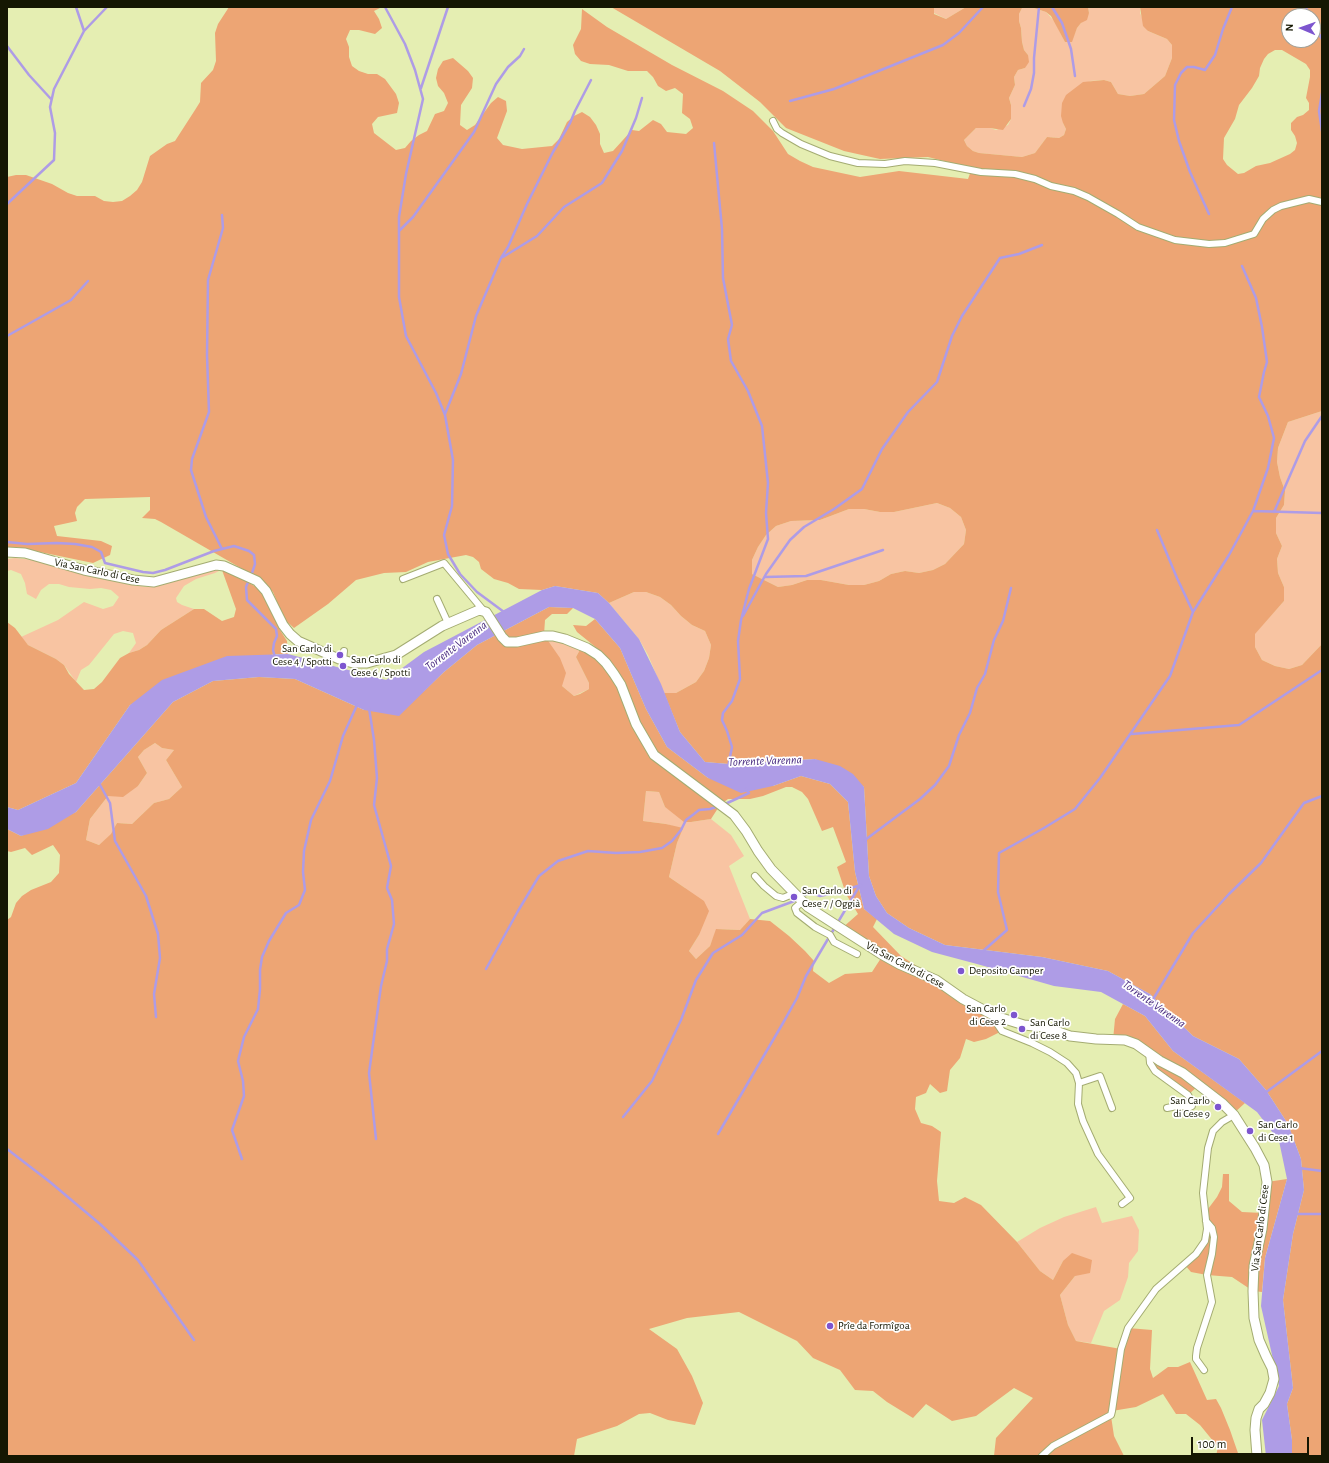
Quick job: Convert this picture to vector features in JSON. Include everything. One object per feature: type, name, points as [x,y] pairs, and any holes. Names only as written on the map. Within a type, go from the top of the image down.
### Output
[{"type":"street","points":[[773,122],[782,134],[801,144],[830,156],[858,163],[885,164],[905,161],[935,163],[981,172],[1015,174],[1035,179],[1051,186],[1074,191],[1088,197],[1138,227],[1175,240],[1209,244],[1225,243],[1254,234],[1263,219],[1273,210],[1281,206],[1308,199],[1322,202]]},
{"type":"street","name":"Via San Carlo di Cese","points":[[7,552],[25,553],[60,564],[133,580],[154,582],[216,565],[224,566],[257,581],[266,591],[283,625],[298,641],[343,656],[353,663],[367,663],[396,655],[429,633],[479,610],[485,611],[507,642],[553,636],[587,648],[598,655],[606,663],[621,685],[636,724],[654,755],[734,815],[746,830],[758,851],[771,869],[808,907],[881,954],[899,964],[936,980],[963,998],[996,1016],[1024,1025],[1044,1027],[1070,1036],[1125,1040],[1136,1044],[1160,1061],[1183,1073],[1222,1103],[1234,1115],[1264,1165],[1267,1182],[1262,1228],[1254,1266],[1254,1318],[1260,1340],[1272,1368],[1274,1379],[1270,1393],[1264,1404],[1259,1409],[1256,1418],[1257,1452]]},
{"type":"street","points":[[403,579],[444,563],[485,611]]},
{"type":"street","points":[[437,599],[448,623]]},
{"type":"street","points":[[755,876],[776,896],[783,898],[795,893]]},
{"type":"street","name":"Via San Carlo di Cese","points":[[803,901],[795,908],[796,913],[830,936],[834,942],[857,954]]},
{"type":"street","points":[[996,1016],[998,1026],[1002,1031],[1032,1043],[1067,1063],[1076,1073],[1079,1082],[1078,1104],[1089,1136],[1098,1154],[1130,1198],[1122,1204]]},
{"type":"street","points":[[1148,1052],[1150,1063],[1155,1071],[1188,1095],[1192,1102],[1192,1106],[1190,1107],[1177,1106],[1167,1108]]},
{"type":"street","points":[[1079,1082],[1100,1076],[1112,1108]]},
{"type":"street","points":[[1042,1456],[1053,1446],[1110,1416],[1121,1349],[1128,1328],[1156,1289],[1196,1254],[1205,1241],[1207,1229],[1203,1193],[1208,1148],[1213,1131],[1222,1122],[1234,1115]]},
{"type":"street","points":[[1204,1370],[1196,1359],[1196,1356],[1197,1348],[1212,1302],[1207,1275],[1214,1237],[1212,1228],[1206,1221]]},
{"type":"shaded area","points":[[229,7],[382,7],[374,11],[382,28],[375,34],[359,30],[350,30],[346,39],[352,66],[359,71],[368,74],[377,74],[385,79],[396,94],[399,103],[397,113],[378,117],[372,124],[374,133],[396,150],[405,148],[411,141],[427,131],[435,114],[444,111],[448,103],[444,93],[438,86],[436,78],[438,69],[443,61],[453,58],[468,71],[473,78],[472,88],[461,105],[460,125],[467,130],[475,125],[491,103],[498,97],[506,101],[507,111],[497,138],[503,145],[522,149],[552,146],[559,139],[567,122],[582,112],[590,117],[596,125],[600,134],[600,144],[604,153],[613,151],[632,130],[639,131],[653,120],[661,124],[667,132],[686,134],[693,128],[690,119],[682,113],[683,94],[675,88],[666,91],[658,86],[653,77],[647,71],[628,71],[609,65],[590,64],[581,61],[575,54],[573,45],[581,29],[582,9],[607,27],[672,65],[723,91],[753,111],[773,131],[788,154],[813,167],[860,177],[899,171],[968,179],[972,168],[928,157],[880,159],[844,151],[786,128],[760,102],[720,71],[611,7],[934,7],[934,14],[946,19],[966,7],[1026,7],[1022,8],[1019,14],[1019,21],[1022,42],[1024,50],[1028,55],[1029,62],[1025,68],[1018,70],[1014,77],[1015,85],[1009,98],[1011,105],[1011,119],[1003,130],[976,128],[964,140],[967,146],[973,151],[979,153],[1022,157],[1035,153],[1047,137],[1059,138],[1064,135],[1066,129],[1061,116],[1062,103],[1066,95],[1083,82],[1104,80],[1111,82],[1118,94],[1130,96],[1144,94],[1165,76],[1172,58],[1172,45],[1167,39],[1148,31],[1143,26],[1140,7],[1322,7],[1322,411],[1288,422],[1278,448],[1277,462],[1285,491],[1284,505],[1276,518],[1276,533],[1282,546],[1277,559],[1278,573],[1284,587],[1284,601],[1255,634],[1255,647],[1262,660],[1275,666],[1289,669],[1302,665],[1322,644],[1322,1456],[1292,1456],[1292,1440],[1287,1404],[1293,1388],[1283,1300],[1293,1234],[1304,1190],[1301,1159],[1288,1124],[1266,1090],[1239,1059],[1193,1036],[1150,994],[1108,971],[1042,957],[945,945],[909,928],[887,913],[876,896],[869,876],[864,787],[815,759],[729,764],[705,762],[680,732],[664,693],[676,693],[696,682],[704,671],[709,658],[711,645],[705,631],[692,625],[671,605],[660,597],[646,592],[634,592],[609,603],[598,593],[555,586],[542,590],[519,589],[508,583],[494,579],[481,569],[479,562],[473,557],[466,555],[428,562],[406,572],[384,573],[356,580],[328,604],[294,628],[284,619],[273,592],[258,578],[161,522],[155,519],[142,518],[150,510],[150,497],[85,499],[77,507],[75,513],[77,521],[54,526],[57,536],[101,541],[112,546],[110,555],[93,563],[16,547],[7,548],[7,177],[26,175],[52,184],[77,196],[95,196],[104,201],[122,201],[130,196],[137,190],[142,182],[150,156],[167,144],[175,141],[200,102],[201,83],[213,70],[216,61],[215,33],[218,24]],"holes":[[[1275,50],[1282,50],[1306,64],[1310,70],[1306,98],[1309,103],[1309,110],[1303,115],[1297,117],[1291,123],[1291,130],[1297,143],[1295,150],[1290,154],[1270,163],[1256,166],[1244,173],[1238,174],[1227,165],[1223,159],[1224,138],[1235,119],[1239,105],[1259,76],[1260,68],[1264,59],[1268,54]],[[937,503],[950,508],[961,517],[966,530],[964,544],[945,564],[933,570],[919,573],[905,571],[891,574],[879,581],[864,585],[849,585],[821,580],[807,580],[792,585],[778,587],[752,574],[752,560],[758,547],[766,535],[776,526],[791,521],[820,520],[849,509],[894,512]]]},
{"type":"shaded area","points":[[934,7],[966,7],[946,19],[934,13]]},
{"type":"shaded area","points":[[1031,7],[1046,12],[1055,22],[1065,42],[1071,42],[1077,28],[1089,13],[1088,7],[1140,7],[1140,13],[1148,31],[1167,39],[1172,45],[1172,58],[1165,76],[1144,94],[1130,96],[1118,94],[1111,82],[1104,80],[1090,81],[1063,123],[1066,129],[1064,135],[1059,138],[1047,137],[1035,153],[1022,157],[979,153],[973,151],[967,146],[964,140],[976,128],[990,128],[996,130],[1008,125],[1011,119],[1011,105],[1009,98],[1015,85],[1014,77],[1018,70],[1025,68],[1028,55],[1024,50],[1022,42],[1019,14],[1022,8]]},
{"type":"shaded area","points":[[1031,7],[1088,7],[1089,13],[1087,20],[1081,23],[1077,28],[1072,42],[1065,42],[1051,16],[1046,12]]},
{"type":"shaded area","points":[[1322,411],[1322,644],[1302,665],[1289,669],[1275,666],[1262,660],[1255,647],[1255,633],[1284,601],[1284,587],[1278,573],[1277,559],[1282,546],[1276,533],[1276,518],[1284,505],[1285,491],[1277,462],[1278,448],[1288,422]]},
{"type":"shaded area","points":[[937,503],[950,508],[961,517],[966,530],[964,544],[945,564],[933,570],[919,573],[905,571],[891,574],[879,581],[864,585],[849,585],[821,580],[807,580],[792,585],[778,587],[752,574],[752,560],[758,547],[766,535],[776,526],[791,521],[820,520],[849,509],[894,512]]},
{"type":"shaded area","points":[[15,558],[34,560],[131,585],[147,587],[217,568],[219,571],[196,579],[184,586],[176,598],[177,602],[194,609],[161,630],[147,645],[139,650],[129,653],[136,643],[133,633],[123,631],[114,634],[89,665],[81,670],[76,682],[64,665],[56,659],[28,645],[21,637],[58,620],[84,602],[103,609],[113,606],[119,597],[111,590],[101,588],[90,589],[69,587],[59,584],[49,584],[41,590],[36,599],[27,594],[25,583],[21,574],[11,570],[7,571],[7,559]]},
{"type":"shaded area","points":[[222,570],[234,574],[256,587],[262,593],[287,641],[288,654],[274,654],[130,705],[76,783],[18,810],[7,807],[7,622],[15,628],[28,645],[56,659],[64,665],[69,674],[84,690],[94,689],[102,682],[120,658],[147,645],[161,630],[194,609],[204,609],[222,621],[234,617],[236,609]]},
{"type":"shaded area","points":[[634,592],[646,592],[660,597],[671,605],[692,625],[705,631],[711,645],[709,658],[704,671],[696,682],[676,693],[664,693],[648,655],[639,639],[609,603]]},
{"type":"shaded area","points":[[549,607],[573,608],[567,614],[552,614],[545,620],[544,635],[560,658],[566,673],[562,686],[574,696],[589,689],[589,683],[576,657],[582,646],[600,652],[577,632],[573,625],[586,626],[595,619],[620,648],[646,709],[667,747],[708,778],[773,786],[801,776],[830,784],[848,802],[855,872],[864,909],[877,919],[873,927],[901,956],[995,1016],[1002,1031],[986,1039],[974,1042],[966,1039],[960,1058],[950,1070],[947,1091],[940,1093],[930,1084],[926,1093],[916,1097],[915,1109],[921,1123],[932,1126],[941,1132],[937,1181],[939,1201],[954,1203],[965,1197],[981,1205],[1017,1242],[1040,1271],[1053,1280],[1063,1261],[1072,1253],[1092,1260],[1090,1273],[1075,1276],[1060,1295],[1068,1325],[1076,1341],[1121,1349],[1128,1328],[1152,1330],[1150,1369],[1153,1378],[1168,1367],[1178,1367],[1190,1362],[1207,1400],[1216,1399],[1221,1408],[1239,1456],[1216,1456],[1218,1447],[1200,1425],[1186,1414],[1176,1414],[1163,1394],[1136,1407],[1112,1411],[1111,1416],[1114,1436],[1124,1456],[994,1456],[996,1438],[1033,1398],[1014,1388],[976,1416],[952,1421],[926,1404],[913,1418],[887,1402],[873,1391],[855,1390],[840,1370],[813,1358],[797,1341],[739,1312],[687,1318],[649,1329],[677,1349],[692,1376],[703,1403],[695,1425],[668,1420],[650,1413],[639,1414],[617,1426],[577,1439],[574,1456],[7,1456],[7,920],[11,917],[16,903],[22,896],[31,890],[51,882],[59,873],[60,855],[53,845],[32,855],[25,848],[11,852],[7,851],[7,829],[21,836],[76,812],[173,702],[213,681],[259,677],[295,679],[364,710],[424,691],[444,672],[477,645]],"holes":[[[155,743],[162,748],[174,750],[166,760],[182,787],[169,799],[154,803],[132,824],[117,823],[111,834],[99,845],[86,840],[90,819],[108,796],[123,797],[138,786],[147,773],[138,757],[144,750]],[[786,787],[792,787],[802,792],[808,799],[822,831],[833,827],[846,862],[837,867],[846,894],[858,914],[841,929],[883,955],[872,972],[845,974],[829,983],[813,971],[814,961],[805,951],[770,921],[750,919],[740,930],[716,929],[710,946],[696,959],[689,951],[699,935],[709,911],[704,901],[669,877],[677,843],[683,828],[643,821],[646,791],[659,792],[665,807],[684,822],[691,822],[711,819],[720,805],[728,799],[750,799],[763,796]]]},
{"type":"shaded area","points":[[544,636],[582,646],[576,657],[589,683],[589,689],[574,696],[562,686]]},
{"type":"shaded area","points":[[155,743],[162,748],[174,750],[166,760],[182,787],[169,799],[154,803],[132,824],[117,823],[112,834],[99,845],[86,840],[90,819],[108,796],[138,786],[147,773],[138,757],[144,750]]},
{"type":"shaded area","points":[[646,791],[659,792],[665,807],[691,822],[711,819],[731,835],[744,856],[729,866],[750,919],[740,930],[717,929],[710,946],[696,959],[689,951],[699,935],[685,888],[669,877],[682,829],[666,824],[643,821]]},
{"type":"shaded area","points":[[1123,1004],[1145,1016],[1173,1051],[1245,1103],[1233,1114],[1199,1085],[1188,1095],[1155,1071],[1148,1052],[1113,1040],[1115,1019]]},
{"type":"shaded area","points":[[1223,1174],[1229,1174],[1229,1201],[1242,1212],[1263,1213],[1267,1182],[1287,1179],[1265,1258],[1262,1292],[1253,1291],[1232,1277],[1191,1272],[1184,1264],[1205,1241],[1205,1213],[1217,1197],[1222,1187]]},
{"type":"shaded area","points":[[1096,1207],[1102,1223],[1132,1216],[1139,1230],[1138,1251],[1129,1263],[1128,1277],[1120,1300],[1104,1311],[1091,1343],[1076,1341],[1068,1325],[1060,1295],[1075,1276],[1063,1261],[1053,1280],[1040,1271],[1017,1242],[1040,1228],[1064,1217]]},
{"type":"water","name":"Torrente Varenna","points":[[555,586],[598,593],[609,603],[639,639],[661,684],[680,732],[705,762],[729,764],[815,759],[840,766],[853,774],[864,787],[869,876],[876,896],[887,913],[909,928],[945,945],[1042,957],[1108,971],[1150,994],[1193,1036],[1239,1059],[1266,1090],[1288,1124],[1301,1159],[1304,1190],[1293,1234],[1283,1300],[1293,1388],[1287,1404],[1292,1440],[1292,1456],[1266,1456],[1262,1420],[1279,1386],[1261,1306],[1265,1258],[1287,1179],[1279,1141],[1257,1112],[1173,1051],[1145,1016],[1101,992],[1054,986],[932,952],[894,934],[864,909],[855,872],[848,802],[830,784],[801,776],[773,786],[741,793],[708,778],[667,747],[646,709],[620,648],[595,619],[573,608],[549,607],[477,645],[444,672],[399,716],[364,710],[295,679],[259,677],[213,681],[173,702],[76,812],[48,829],[21,836],[7,829],[7,807],[18,810],[76,783],[130,705],[162,680],[227,656],[288,654],[386,680],[424,652],[542,590]]},
{"type":"waterway","points":[[76,7],[84,31]]},
{"type":"waterway","points":[[7,204],[54,160],[55,133],[50,107],[54,89],[84,31],[107,7]]},
{"type":"waterway","points":[[385,7],[405,44],[415,70],[423,99],[406,174],[399,217],[399,297],[406,336],[436,393],[445,415],[453,460],[452,506],[444,535],[448,554],[460,574],[477,592],[504,612]]},
{"type":"waterway","points":[[421,88],[448,7]]},
{"type":"waterway","points":[[790,101],[834,89],[943,45],[959,33],[983,7]]},
{"type":"waterway","points":[[1024,106],[1031,89],[1034,73],[1039,7]]},
{"type":"waterway","points":[[1052,7],[1062,23],[1071,49],[1075,76]]},
{"type":"waterway","points":[[1209,214],[1190,172],[1179,141],[1174,120],[1175,85],[1181,73],[1187,67],[1205,70],[1215,55],[1232,7]]},
{"type":"waterway","points":[[7,46],[29,75],[51,99]]},
{"type":"waterway","points":[[399,231],[413,217],[474,132],[496,84],[508,67],[520,56],[524,49]]},
{"type":"waterway","points":[[445,414],[461,374],[476,316],[501,258],[508,247],[527,204],[553,152],[570,123],[591,80]]},
{"type":"waterway","points":[[1322,93],[1319,111],[1322,131]]},
{"type":"waterway","points":[[503,257],[537,236],[564,207],[602,183],[622,151],[636,118],[642,98]]},
{"type":"waterway","name":"Torrente Varenna","points":[[714,143],[722,229],[723,278],[732,325],[728,339],[731,361],[748,391],[762,426],[768,483],[766,513],[768,539],[749,589],[741,620],[738,641],[740,679],[732,701],[723,713],[722,720],[732,747],[728,767]]},
{"type":"waterway","points":[[222,215],[223,228],[208,280],[207,355],[209,412],[192,459],[191,470],[206,517],[222,549]]},
{"type":"waterway","points":[[743,616],[766,574],[790,540],[804,527],[834,509],[862,489],[882,449],[908,412],[937,382],[952,336],[962,316],[1000,258],[1019,254],[1042,245]]},
{"type":"waterway","points":[[982,952],[1007,930],[998,892],[999,853],[1075,809],[1100,778],[1170,676],[1193,612],[1229,555],[1253,511],[1268,468],[1274,438],[1268,416],[1259,397],[1267,362],[1262,327],[1256,298],[1242,266]]},
{"type":"waterway","points":[[7,336],[71,300],[88,281]]},
{"type":"waterway","points":[[1274,512],[1305,441],[1322,416]]},
{"type":"waterway","points":[[1253,511],[1322,513]]},
{"type":"waterway","points":[[1157,530],[1193,612]]},
{"type":"waterway","points":[[7,542],[27,544],[75,544],[92,547],[101,552],[105,563],[153,573],[165,570],[214,551],[234,546],[249,551],[254,555],[255,564],[251,576]]},
{"type":"waterway","points":[[765,577],[806,576],[883,550]]},
{"type":"waterway","points":[[249,580],[246,587],[247,600],[276,629],[277,636],[273,650],[275,657]]},
{"type":"waterway","points":[[865,840],[920,799],[935,785],[949,766],[959,735],[970,713],[977,688],[985,674],[994,640],[1003,621],[1011,588]]},
{"type":"waterway","points":[[1132,734],[1239,725],[1322,670]]},
{"type":"waterway","points":[[242,1159],[232,1130],[244,1096],[243,1081],[238,1061],[244,1037],[258,1009],[262,957],[269,941],[286,913],[299,905],[305,890],[303,872],[304,851],[311,820],[330,781],[343,736],[357,705]]},
{"type":"waterway","points":[[369,708],[374,740],[377,778],[374,805],[391,866],[387,888],[392,900],[394,924],[387,949],[387,961],[381,986],[369,1073],[376,1139]]},
{"type":"waterway","points":[[99,783],[110,803],[115,841],[146,896],[158,934],[160,958],[154,994],[156,1017]]},
{"type":"waterway","points":[[723,805],[749,793],[746,789]]},
{"type":"waterway","name":"Torrente Varenna","points":[[1152,1001],[1193,933],[1229,894],[1261,863],[1304,803],[1322,796]]},
{"type":"waterway","points":[[486,969],[539,876],[558,861],[588,851],[616,853],[640,852],[662,848],[672,841],[681,830],[686,820],[699,810],[719,806]]},
{"type":"waterway","points":[[718,1134],[797,998],[806,976],[860,885]]},
{"type":"waterway","points":[[802,897],[809,892],[820,896],[861,885]]},
{"type":"waterway","points":[[623,1117],[652,1081],[681,1020],[696,980],[713,953],[742,935],[762,913],[797,900]]},
{"type":"waterway","points":[[1265,1093],[1322,1051]]},
{"type":"waterway","points":[[7,1149],[50,1182],[100,1224],[138,1260],[194,1340]]},
{"type":"waterway","points":[[1299,1168],[1322,1171]]},
{"type":"waterway","points":[[1295,1214],[1322,1214]]},
{"type":"place","name":"San Carlo di Cese 4 / Spotti","points":[[340,655]]},
{"type":"place","name":"San Carlo di Cese 6 / Spotti","points":[[343,666]]},
{"type":"place","name":"San Carlo di Cese 7 / Oggià","points":[[794,897]]},
{"type":"place","name":"Deposito Camper","points":[[961,971]]},
{"type":"place","name":"San Carlo di Cese 2","points":[[1014,1015]]},
{"type":"place","name":"San Carlo di Cese 8","points":[[1022,1029]]},
{"type":"place","name":"San Carlo di Cese 9","points":[[1218,1107]]},
{"type":"place","name":"San Carlo di Cese 1","points":[[1250,1131]]},
{"type":"place","name":"Prîe da Formîgoa","points":[[830,1326]]}]
